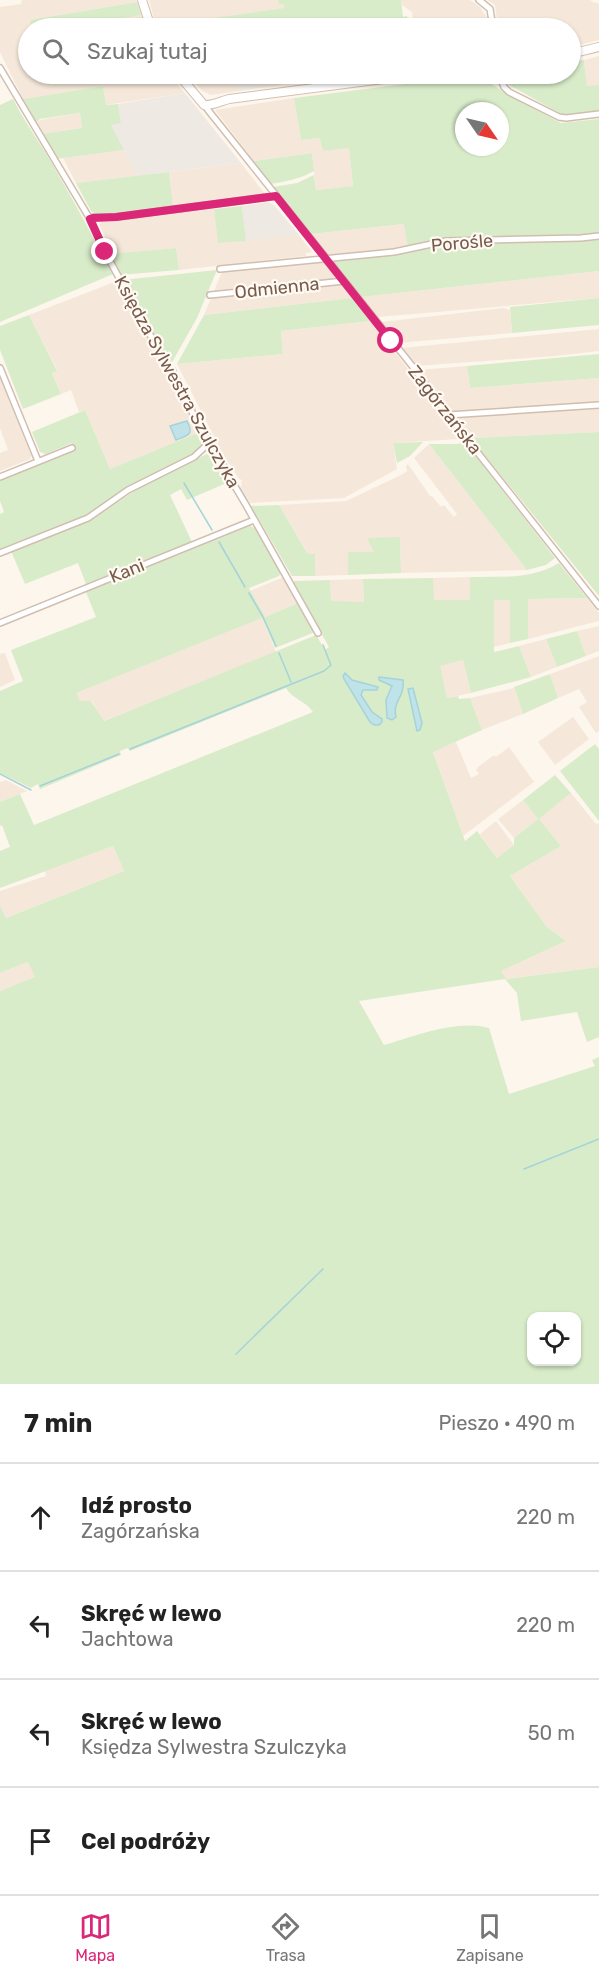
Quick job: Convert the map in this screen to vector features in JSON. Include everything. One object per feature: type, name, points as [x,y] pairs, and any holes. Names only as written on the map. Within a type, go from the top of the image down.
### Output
[{"type":"street","points":[[142,0],[148,18]]},
{"type":"street","points":[[479,0],[490,9],[491,18]]},
{"type":"street","points":[[581,51],[599,47]]},
{"type":"street","name":"Księdza Sylwestra Szulczyka","points":[[0,68],[90,219],[105,252],[209,443],[318,633]]},
{"type":"street","name":"Zagórzańska","points":[[186,84],[599,606]]},
{"type":"street","points":[[204,105],[217,101],[345,84]]},
{"type":"street","points":[[503,84],[509,92],[559,117],[599,114]]},
{"type":"street","points":[[90,219],[276,196]]},
{"type":"street","name":"Porośle","points":[[220,269],[394,252],[446,241],[599,236]]},
{"type":"street","name":"Odmienna","points":[[210,295],[344,281]]},
{"type":"street","points":[[0,369],[38,461]]},
{"type":"street","points":[[448,415],[599,405]]},
{"type":"street","points":[[0,553],[88,518],[128,490],[194,457],[209,443]]},
{"type":"street","points":[[0,477],[72,448]]},
{"type":"street","name":"Kani","points":[[0,622],[254,520]]},
{"type":"shaded area","points":[[22,0],[136,0],[137,2],[42,18],[18,18],[18,84],[177,84],[185,93],[106,105],[103,86],[23,99],[0,52],[0,7],[21,4]]},
{"type":"shaded area","points":[[149,0],[278,0],[279,5],[284,4],[285,8],[217,18],[154,18]]},
{"type":"shaded area","points":[[401,0],[470,0],[480,7],[487,18],[413,18],[412,12],[402,5]]},
{"type":"shaded area","points":[[487,0],[590,0],[596,2],[599,4],[599,40],[581,44],[581,18],[497,18],[495,5]]},
{"type":"shaded area","points":[[142,15],[143,18],[122,18]]},
{"type":"shaded area","points":[[599,56],[599,85],[587,87],[584,60]]},
{"type":"shaded area","points":[[197,84],[238,84],[239,91],[211,95],[202,91]]},
{"type":"shaded area","points":[[238,84],[259,84],[260,88],[239,91]]},
{"type":"shaded area","points":[[259,84],[281,85],[260,88]]},
{"type":"shaded area","points":[[185,93],[241,163],[137,176],[110,124],[121,123],[118,104]]},
{"type":"shaded area","points":[[294,98],[301,140],[321,138],[323,151],[349,147],[353,186],[316,190],[312,153],[254,161],[215,110]]},
{"type":"shaded area","points":[[80,113],[82,128],[41,134],[35,123],[40,120]]},
{"type":"shaded area","points":[[124,150],[137,176],[76,183],[63,158]]},
{"type":"shaded area","points":[[241,163],[264,193],[263,196],[173,206],[169,172]]},
{"type":"shaded area","points":[[268,202],[274,205],[299,235],[246,241],[242,206]]},
{"type":"shaded area","points":[[214,209],[219,243],[299,235],[312,252],[306,253],[306,256],[179,270],[176,248],[114,254],[99,225],[102,221]]},
{"type":"shaded area","points":[[405,224],[408,248],[327,255],[311,234]]},
{"type":"shaded area","points":[[323,260],[352,298],[204,315],[222,272]]},
{"type":"shaded area","points":[[599,271],[599,298],[378,317],[361,297]]},
{"type":"shaded area","points":[[117,281],[200,432],[110,469],[85,410],[79,412],[71,390],[61,394],[52,372],[57,370],[29,315]]},
{"type":"shaded area","points":[[503,308],[510,310],[512,333],[398,343],[382,322]]},
{"type":"shaded area","points":[[371,321],[459,435],[459,439],[393,443],[397,469],[344,498],[250,503],[241,487],[242,480],[239,479],[223,454],[177,364],[283,354],[281,331]]},
{"type":"shaded area","points":[[599,329],[599,351],[556,356],[416,366],[401,348]]},
{"type":"shaded area","points":[[467,366],[470,388],[599,378],[599,432],[471,438],[418,370]]},
{"type":"shaded area","points":[[0,378],[31,455],[30,459],[0,471],[0,453],[8,450],[0,428]]},
{"type":"shaded area","points":[[429,444],[527,570],[401,573],[400,538],[368,538],[375,552],[348,552],[348,575],[315,576],[315,554],[307,553],[279,505],[346,501],[403,474],[407,471],[408,464],[430,496],[441,507],[444,505],[454,517],[457,514],[414,458]]},
{"type":"shaded area","points":[[284,577],[298,603],[265,617],[250,591]]},
{"type":"shaded area","points":[[470,577],[471,600],[433,600],[433,578]]},
{"type":"shaded area","points":[[363,579],[364,602],[331,602],[330,580]]},
{"type":"shaded area","points":[[587,598],[599,613],[599,621],[528,639],[527,599]]},
{"type":"shaded area","points":[[510,599],[510,643],[494,647],[493,600]]},
{"type":"shaded area","points":[[262,618],[276,652],[103,721],[92,701],[80,701],[75,693]]},
{"type":"shaded area","points":[[599,626],[599,651],[586,656],[577,631]]},
{"type":"shaded area","points":[[546,639],[557,667],[531,677],[519,646]]},
{"type":"shaded area","points":[[5,653],[15,680],[0,687],[0,654]]},
{"type":"shaded area","points":[[599,656],[599,731],[596,733],[579,707],[587,702],[579,689],[558,698],[550,674]]},
{"type":"shaded area","points":[[463,660],[471,693],[447,698],[439,666]]},
{"type":"shaded area","points":[[514,688],[523,714],[482,730],[470,698]]},
{"type":"shaded area","points":[[573,717],[589,739],[555,765],[538,742]]},
{"type":"shaded area","points":[[456,742],[471,778],[479,774],[476,770],[478,767],[509,747],[534,782],[463,836],[433,751]]},
{"type":"shaded area","points":[[6,780],[27,791],[0,802],[0,782]]},
{"type":"shaded area","points":[[571,793],[596,824],[599,823],[599,967],[505,979],[501,971],[566,941],[547,927],[510,876],[561,846],[539,819]]},
{"type":"shaded area","points":[[523,800],[538,819],[514,838],[498,819]]},
{"type":"shaded area","points":[[496,821],[514,845],[497,858],[480,834]]},
{"type":"shaded area","points":[[113,846],[124,871],[6,918],[0,905],[0,891],[46,876],[45,871]]},
{"type":"shaded area","points":[[28,962],[36,977],[0,991],[0,973]]},
{"type":"green space","points":[[278,0],[401,0],[403,17],[407,16],[407,18],[215,18],[284,8],[284,4],[279,5]]},
{"type":"green space","points":[[137,2],[142,15],[122,18],[42,18]]},
{"type":"green space","points":[[581,60],[584,60],[587,86],[599,85],[599,111],[563,115],[508,84],[581,84]]},
{"type":"green space","points":[[405,84],[491,84],[561,123],[599,119],[599,233],[580,236],[446,239],[408,248],[404,224],[311,234],[273,187],[297,183],[314,175],[316,190],[353,186],[349,148],[323,151],[320,138],[301,140],[294,98]]},
{"type":"green space","points":[[103,86],[106,105],[118,104],[121,123],[111,125],[124,150],[56,159],[41,134],[82,128],[80,113],[40,119],[35,123],[23,99]]},
{"type":"green space","points":[[13,99],[62,180],[113,274],[0,322],[0,105]]},
{"type":"green space","points":[[312,153],[314,171],[298,178],[269,184],[254,161]]},
{"type":"green space","points":[[169,172],[173,206],[98,215],[91,211],[76,183]]},
{"type":"green space","points":[[242,206],[246,241],[218,243],[214,209]]},
{"type":"green space","points":[[599,240],[599,271],[361,297],[333,262],[406,253],[444,244]]},
{"type":"green space","points":[[176,248],[179,270],[119,275],[108,254]]},
{"type":"green space","points":[[217,270],[197,318],[171,364],[168,365],[122,280]]},
{"type":"green space","points":[[352,298],[371,321],[281,331],[283,354],[177,364],[204,315]]},
{"type":"green space","points":[[599,298],[599,325],[512,333],[510,307]]},
{"type":"green space","points":[[29,315],[57,371],[52,373],[61,394],[23,409],[0,350],[0,326]]},
{"type":"green space","points":[[599,354],[599,378],[470,388],[467,366]]},
{"type":"green space","points":[[85,410],[110,469],[200,432],[203,443],[191,456],[130,488],[100,509],[0,551],[0,514],[4,512],[0,501],[0,481],[75,451],[72,443],[46,454],[40,452],[32,432]]},
{"type":"green space","points":[[599,432],[599,596],[471,438]]},
{"type":"green space","points":[[423,442],[410,456],[397,463],[393,443]]},
{"type":"green space","points":[[465,442],[555,558],[546,565],[527,570],[429,444]]},
{"type":"green space","points":[[211,452],[229,482],[187,500],[181,489],[170,495],[192,542],[86,584],[78,563],[25,584],[11,551],[100,514],[145,484]]},
{"type":"green space","points":[[279,505],[307,553],[315,554],[315,576],[292,576],[251,506]]},
{"type":"green space","points":[[250,526],[255,528],[281,572],[279,576],[249,588],[265,617],[298,603],[315,632],[275,648],[262,618],[76,693],[80,701],[91,701],[104,721],[316,635],[325,650],[329,647],[293,584],[294,581],[330,580],[331,601],[364,602],[363,579],[433,578],[434,600],[470,600],[470,577],[527,575],[559,563],[587,598],[528,599],[528,639],[510,643],[510,600],[494,600],[494,652],[519,646],[531,677],[471,693],[463,660],[440,666],[447,698],[458,696],[459,699],[470,698],[482,730],[433,752],[465,841],[477,831],[497,858],[514,845],[514,838],[538,819],[523,800],[555,775],[571,793],[539,819],[561,846],[510,876],[547,927],[566,941],[501,971],[506,979],[599,967],[599,1037],[587,1042],[577,1012],[521,1021],[517,993],[505,979],[359,1001],[384,1045],[450,1027],[489,1028],[509,1094],[595,1066],[592,1060],[599,1057],[599,1384],[0,1384],[0,991],[35,977],[28,962],[0,973],[0,905],[6,918],[124,871],[113,846],[0,888],[0,851],[10,847],[2,825],[0,826],[0,802],[20,794],[34,825],[313,712],[286,688],[130,751],[128,748],[120,751],[121,755],[40,789],[38,784],[31,788],[0,773],[0,691],[23,681],[11,650],[96,617],[86,592]]},
{"type":"green space","points":[[400,537],[401,573],[348,575],[348,552],[374,552],[367,538]]},
{"type":"green space","points":[[577,631],[586,656],[557,667],[546,639]]},
{"type":"green space","points":[[550,674],[558,698],[523,714],[514,687]]},
{"type":"green space","points":[[595,744],[599,749],[599,821],[560,771]]},
{"type":"water","points":[[187,421],[189,434],[176,440],[170,426]]},
{"type":"water","points":[[345,673],[352,680],[378,687],[377,690],[363,690],[361,695],[372,712],[382,719],[379,725],[370,722],[344,679]]},
{"type":"water","points":[[379,677],[403,680],[395,712],[396,717],[392,720],[387,718],[386,700],[392,686],[379,680]]},
{"type":"water","points":[[413,688],[422,723],[420,730],[417,731],[408,689]]},
{"type":"waterway","points":[[175,368],[183,386]]},
{"type":"waterway","points":[[186,391],[195,408]]},
{"type":"waterway","points":[[200,415],[235,480]]},
{"type":"waterway","points":[[184,483],[212,530]]},
{"type":"waterway","points":[[240,488],[248,502]]},
{"type":"waterway","points":[[251,508],[289,575]]},
{"type":"waterway","points":[[219,542],[245,587]]},
{"type":"waterway","points":[[249,593],[276,646]]},
{"type":"waterway","points":[[130,749],[324,671],[331,665],[323,645]]},
{"type":"waterway","points":[[279,653],[291,682]]},
{"type":"waterway","points":[[40,786],[119,754]]},
{"type":"waterway","points":[[0,774],[31,790]]},
{"type":"waterway","points":[[524,1169],[599,1139]]},
{"type":"waterway","points":[[236,1354],[323,1269]]},
{"type":"route","points":[[105,252],[90,219],[276,196],[391,341]]}]
